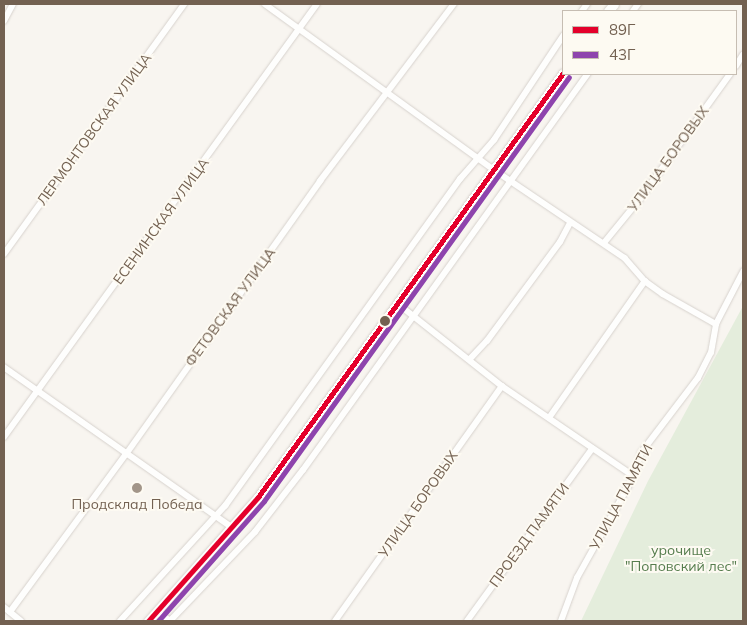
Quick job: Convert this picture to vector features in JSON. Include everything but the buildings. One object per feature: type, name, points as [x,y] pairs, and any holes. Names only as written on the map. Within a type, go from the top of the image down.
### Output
[{"type":"main road","points":[[148,621],[258,497],[562,74]]},
{"type":"street","points":[[4,21],[13,4]]},
{"type":"street","name":"ЛЕРМОНТОВСКАЯ УЛИЦА","points":[[4,254],[184,4]]},
{"type":"street","points":[[264,4],[493,170],[625,258],[645,281],[663,294],[716,324]]},
{"type":"street","name":"ЕСЕНИНСКАЯ УЛИЦА","points":[[4,437],[318,4]]},
{"type":"street","name":"ФЕТОВСКАЯ УЛИЦА","points":[[10,612],[127,453],[320,181],[454,4]]},
{"type":"street","points":[[120,621],[216,516],[460,179],[494,140],[562,38]]},
{"type":"street","points":[[157,612],[170,621],[255,532],[308,463],[587,75]]},
{"type":"street","name":"УЛИЦА БОРОВЫХ","points":[[604,243],[640,199],[729,75]]},
{"type":"street","points":[[470,359],[487,341],[538,272],[570,223]]},
{"type":"street","name":"УЛИЦА ПАМЯТИ","points":[[561,621],[577,578],[634,476],[641,452],[698,378],[711,353],[716,324],[743,272]]},
{"type":"street","points":[[548,418],[645,281]]},
{"type":"street","points":[[397,303],[502,386],[634,476]]},
{"type":"street","points":[[4,367],[232,528]]},
{"type":"street","name":"УЛИЦА БОРОВЫХ","points":[[335,621],[502,386]]},
{"type":"street","name":"ПРОЕЗД ПАМЯТИ","points":[[467,621],[592,449]]},
{"type":"street","points":[[4,607],[21,621]]},
{"type":"green space","name":"урочище \"Поповский лес\"","points":[[743,306],[743,621],[581,621],[648,481]]},
{"type":"transit line","name":"89Г","points":[[148,621],[258,497],[562,74]]},
{"type":"transit line","name":"43Г","points":[[158,621],[264,501],[569,77]]},
{"type":"place","name":"Продсклад Победа","points":[[137,488]]}]
